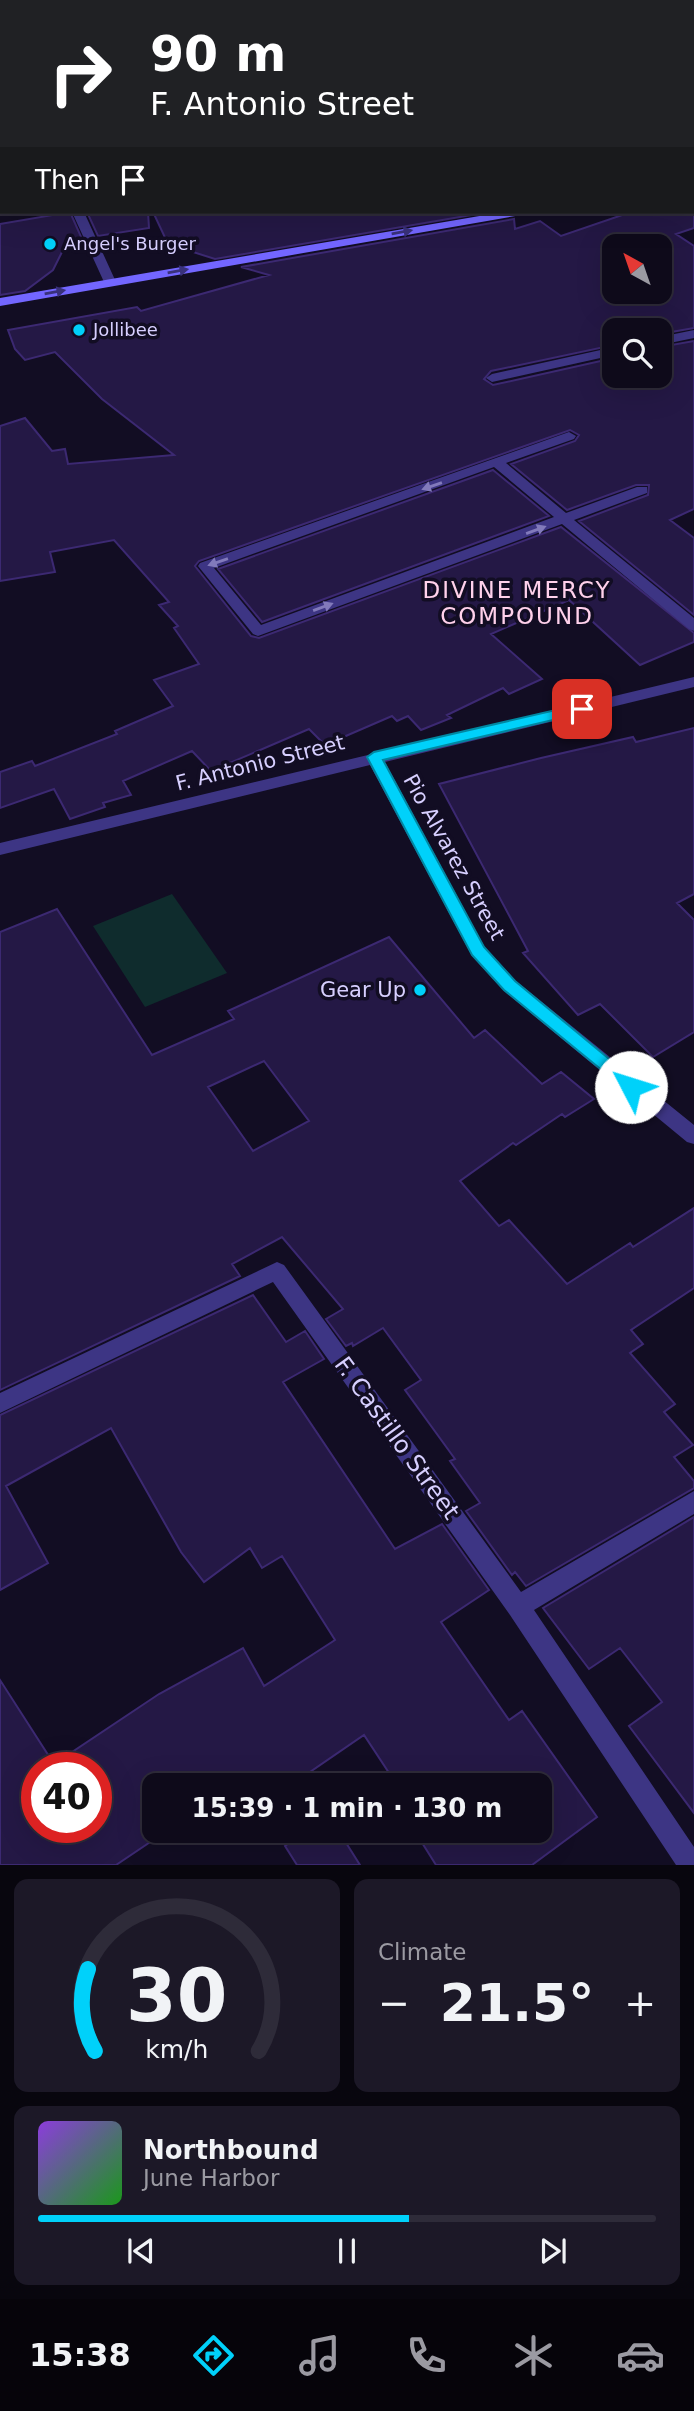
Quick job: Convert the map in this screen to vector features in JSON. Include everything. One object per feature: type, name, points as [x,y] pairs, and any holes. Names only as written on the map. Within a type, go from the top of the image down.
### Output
[{"type":"main road","points":[[0,302],[508,214]]},
{"type":"street","points":[[79,214],[110,282]]},
{"type":"street","points":[[672,339],[694,334]]},
{"type":"street","points":[[492,378],[602,354]]},
{"type":"street","points":[[569,436],[205,566],[258,631],[642,490]]},
{"type":"street","points":[[496,463],[694,626]]},
{"type":"street","name":"F. Antonio Street","points":[[0,849],[694,682]]},
{"type":"street","name":"Pio Alvarez Street","points":[[374,757],[478,951],[510,986],[694,1136]]},
{"type":"street","name":"F. Castillo Street","points":[[0,1403],[277,1271],[518,1607],[687,1860]]},
{"type":"street","points":[[518,1607],[694,1502]]},
{"type":"green space","points":[[172,894],[227,973],[145,1007],[93,926]]},
{"type":"building","points":[[71,214],[82,239],[67,242],[53,270],[25,291],[0,295],[0,224]]},
{"type":"building","points":[[88,214],[148,214],[149,228],[98,236]]},
{"type":"building","points":[[154,214],[477,214],[215,259],[168,244]]},
{"type":"building","points":[[625,214],[694,214],[694,228],[676,234],[694,246],[694,328],[672,332],[672,318],[602,318],[602,348],[491,371],[484,379],[493,385],[602,361],[602,388],[672,388],[672,345],[694,341],[694,509],[670,520],[694,538],[694,615],[579,521],[648,495],[649,485],[636,485],[567,510],[511,464],[575,441],[579,435],[570,430],[199,561],[195,566],[251,636],[259,638],[561,527],[694,633],[694,642],[640,665],[569,600],[491,634],[542,679],[509,694],[503,688],[447,715],[451,718],[421,730],[408,716],[397,721],[392,716],[325,745],[309,729],[211,771],[192,751],[123,781],[131,795],[103,803],[105,807],[70,819],[54,789],[0,808],[0,772],[32,761],[35,766],[117,734],[115,731],[173,706],[154,680],[199,664],[174,628],[178,626],[159,605],[169,602],[114,540],[50,552],[55,572],[0,581],[0,426],[25,418],[52,451],[65,449],[68,464],[174,455],[102,399],[55,352],[25,360],[15,349],[8,330],[137,307],[141,311],[269,275],[241,267],[514,219],[515,229],[540,221],[561,236]]},
{"type":"building","points":[[493,470],[549,516],[262,622],[218,569]]},
{"type":"building","points":[[694,728],[694,894],[677,903],[694,920],[694,1032],[653,1057],[600,1004],[578,1015],[523,953],[528,951],[439,784],[633,737],[636,742]]},
{"type":"building","points":[[57,909],[152,1055],[234,1019],[228,1011],[389,937],[474,1038],[485,1030],[542,1084],[561,1072],[594,1099],[565,1117],[562,1114],[516,1145],[513,1143],[460,1181],[499,1226],[509,1220],[567,1284],[630,1243],[633,1247],[694,1208],[694,1288],[631,1330],[643,1344],[630,1353],[675,1404],[664,1412],[693,1445],[674,1457],[694,1481],[694,1488],[526,1586],[515,1572],[512,1575],[466,1511],[480,1503],[450,1461],[455,1459],[405,1390],[421,1380],[383,1328],[353,1346],[352,1343],[346,1346],[326,1319],[343,1309],[282,1237],[232,1264],[240,1276],[0,1390],[0,932]],"holes":[[[264,1061],[309,1121],[253,1151],[208,1087]]]},
{"type":"building","points":[[253,1295],[286,1342],[305,1331],[324,1359],[283,1382],[395,1549],[442,1524],[489,1590],[441,1622],[509,1720],[522,1711],[597,1817],[532,1865],[436,1865],[422,1843],[552,1843],[552,1773],[389,1773],[364,1735],[309,1773],[142,1773],[142,1843],[149,1843],[116,1865],[0,1865],[0,1680],[46,1752],[21,1752],[21,1843],[112,1843],[112,1752],[72,1752],[159,1694],[243,1648],[264,1686],[335,1640],[282,1556],[262,1568],[250,1548],[204,1582],[181,1552],[111,1428],[6,1486],[48,1563],[0,1590],[0,1415]]},
{"type":"building","points":[[694,1517],[694,1813],[629,1726],[662,1702],[620,1648],[589,1669],[543,1608]]},
{"type":"building","points":[[289,1843],[346,1843],[360,1865],[297,1865],[285,1846]]},
{"type":"place","name":"Angel's Burger","points":[[50,244]]},
{"type":"place","name":"Jollibee","points":[[79,330]]},
{"type":"place","name":"Gear Up","points":[[420,990]]},
{"type":"district","name":"DIVINE MERCY COMPOUND","points":[[517,603]]},
{"type":"route","points":[[582,709],[374,757],[478,951],[510,986],[631,1087]]}]
